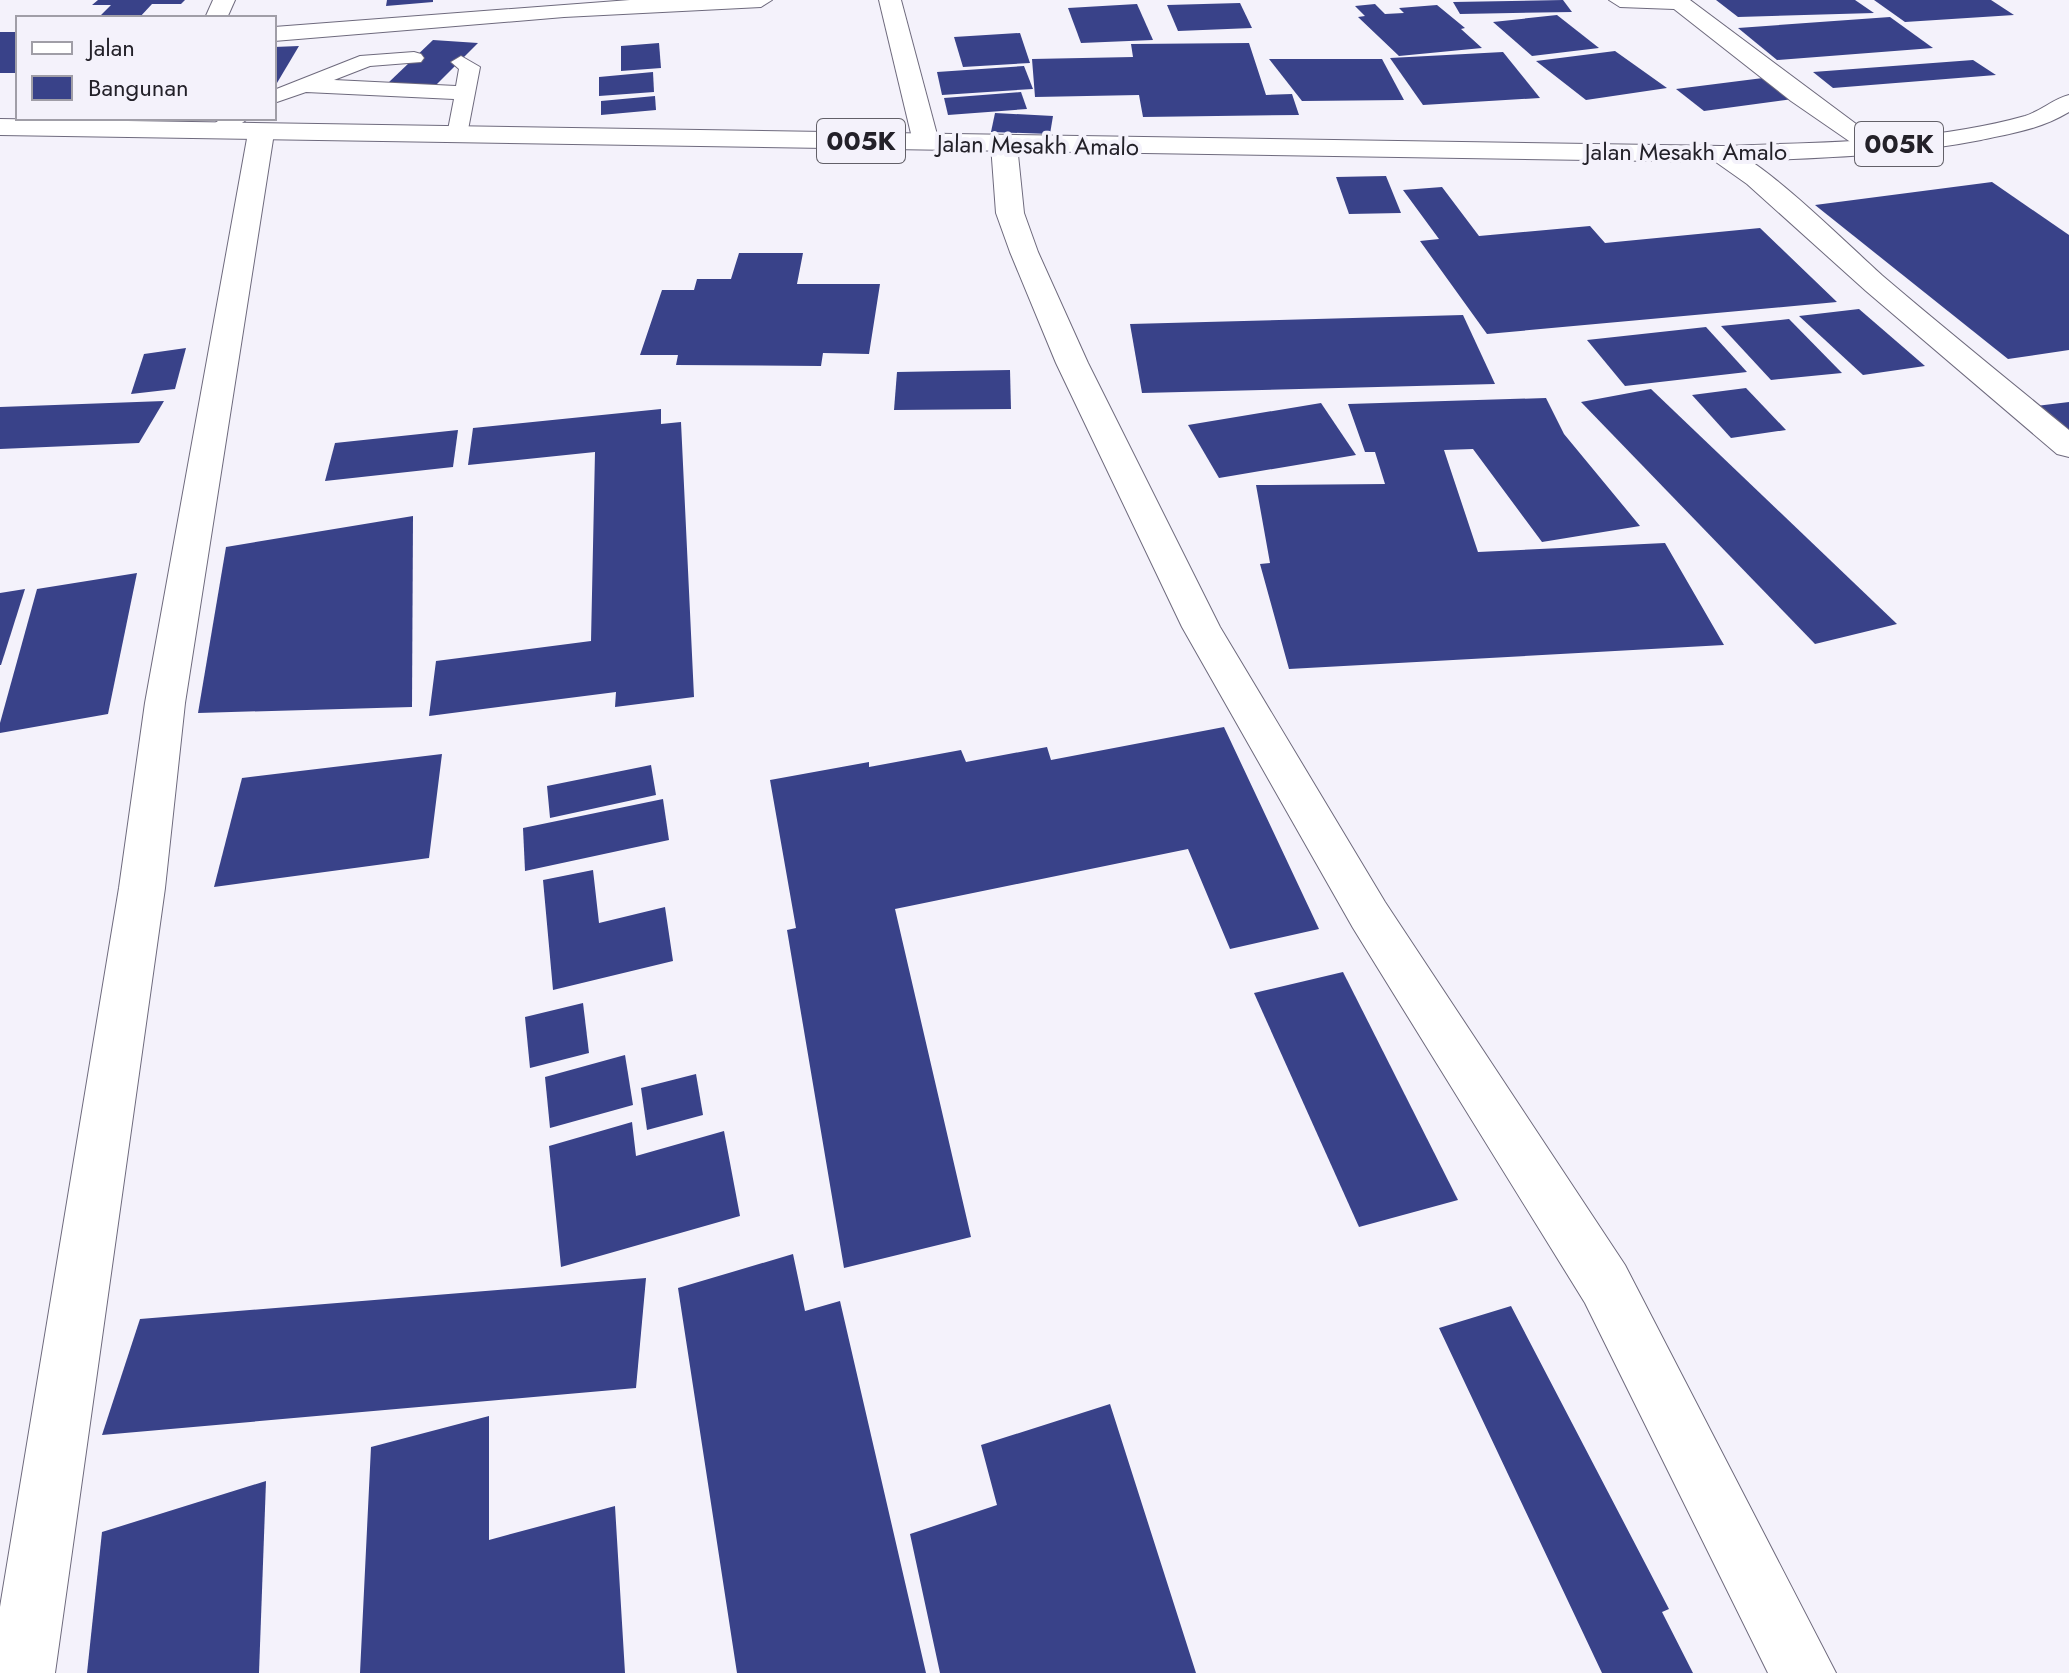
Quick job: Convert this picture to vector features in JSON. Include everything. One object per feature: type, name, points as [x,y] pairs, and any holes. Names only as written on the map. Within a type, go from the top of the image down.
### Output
[{"type":"street","points":[[276,34],[564,10],[761,0]]},
{"type":"street","points":[[890,0],[926,142]]},
{"type":"street","points":[[1620,0],[1677,1],[1800,96],[1874,147]]},
{"type":"street","name":"Jalan Mesakh Amalo","points":[[276,118],[458,135],[1722,154],[1874,147],[1951,138],[2036,121],[2069,102]]},
{"type":"street","name":"Jalan Mesakh Amalo","points":[[0,127],[170,125],[214,132],[247,120]]},
{"type":"street","points":[[22,1673],[142,888],[165,703],[257,120]]},
{"type":"street","points":[[1004,145],[1010,213],[1024,252],[1072,363],[1201,627],[1369,915],[1605,1284],[1803,1673]]},
{"type":"street","points":[[1722,154],[1756,178],[1876,285],[2069,447]]},
{"type":"lane","points":[[276,103],[302,85],[367,60],[414,58]]},
{"type":"lane","points":[[458,135],[470,67],[461,62]]},
{"type":"lane","points":[[302,85],[465,93]]},
{"type":"building","points":[[98,0],[185,0],[181,4],[152,4],[141,16],[100,16],[111,5],[92,5]]},
{"type":"building","points":[[387,0],[433,0],[433,2],[386,6]]},
{"type":"building","points":[[1563,0],[1572,12],[1460,14],[1453,2]]},
{"type":"building","points":[[1716,0],[1855,0],[1874,13],[1738,17]]},
{"type":"building","points":[[1874,0],[1991,0],[2014,15],[1905,22]]},
{"type":"building","points":[[1240,3],[1252,28],[1178,31],[1167,5]]},
{"type":"building","points":[[1137,4],[1153,40],[1081,43],[1068,8]]},
{"type":"building","points":[[1375,4],[1385,14],[1404,13],[1399,8],[1437,5],[1465,28],[1461,29],[1482,48],[1399,56],[1358,17],[1365,16],[1355,6]]},
{"type":"building","points":[[1557,15],[1599,48],[1532,56],[1493,22]]},
{"type":"building","points":[[1890,17],[1933,48],[1777,60],[1738,28]]},
{"type":"building","points":[[0,32],[16,32],[16,73],[0,73]]},
{"type":"building","points":[[1020,33],[1030,63],[963,67],[954,37]]},
{"type":"building","points":[[433,40],[478,43],[435,86],[388,83]]},
{"type":"building","points":[[659,43],[661,68],[621,71],[621,46]]},
{"type":"building","points":[[1249,43],[1266,95],[1292,94],[1299,115],[1143,117],[1139,95],[1035,97],[1032,59],[1133,57],[1131,44]]},
{"type":"building","points":[[299,46],[276,85],[276,47]]},
{"type":"building","points":[[1615,51],[1667,88],[1586,100],[1536,61]]},
{"type":"building","points":[[1503,52],[1540,98],[1423,105],[1390,58]]},
{"type":"building","points":[[1269,59],[1382,59],[1404,100],[1302,101]]},
{"type":"building","points":[[1973,60],[1996,75],[1833,88],[1813,72]]},
{"type":"building","points":[[1024,66],[1033,89],[942,95],[937,72]]},
{"type":"building","points":[[653,72],[654,92],[599,96],[599,77]]},
{"type":"building","points":[[1763,78],[1793,99],[1704,111],[1676,89]]},
{"type":"building","points":[[1021,92],[1027,109],[948,115],[944,98]]},
{"type":"building","points":[[655,96],[656,110],[601,115],[601,101]]},
{"type":"building","points":[[995,113],[1053,116],[1050,134],[991,132]]},
{"type":"building","points":[[1386,176],[1401,213],[1349,214],[1336,177]]},
{"type":"building","points":[[1992,182],[2069,235],[2069,350],[2008,359],[1815,205]]},
{"type":"building","points":[[1442,187],[1479,236],[1590,226],[1605,243],[1760,228],[1837,302],[1487,334],[1420,241],[1439,239],[1403,190]]},
{"type":"building","points":[[739,253],[803,253],[797,284],[880,284],[869,354],[823,353],[821,366],[676,365],[678,355],[640,355],[662,290],[694,290],[697,279],[731,279]]},
{"type":"building","points":[[1859,309],[1925,366],[1863,375],[1799,316]]},
{"type":"building","points":[[1463,315],[1495,384],[1142,393],[1130,324]]},
{"type":"building","points":[[1789,319],[1842,373],[1771,380],[1721,326]]},
{"type":"building","points":[[1706,327],[1747,372],[1625,386],[1587,340]]},
{"type":"building","points":[[186,348],[175,389],[131,394],[144,354]]},
{"type":"building","points":[[1010,370],[1011,409],[894,410],[897,372]]},
{"type":"building","points":[[1746,388],[1786,430],[1731,438],[1692,395]]},
{"type":"building","points":[[1651,389],[1897,624],[1815,644],[1581,402]]},
{"type":"building","points":[[1546,398],[1564,434],[1640,526],[1542,542],[1473,449],[1444,450],[1478,552],[1665,543],[1724,645],[1289,669],[1260,564],[1270,563],[1256,485],[1385,484],[1375,452],[1365,452],[1348,404]]},
{"type":"building","points":[[164,401],[139,443],[0,449],[0,407]]},
{"type":"building","points":[[2069,402],[2069,440],[2028,407]]},
{"type":"building","points":[[1321,403],[1356,455],[1219,478],[1188,425]]},
{"type":"building","points":[[661,409],[661,424],[681,422],[694,697],[615,707],[616,692],[429,716],[436,661],[591,641],[595,452],[468,465],[473,428]]},
{"type":"building","points":[[458,430],[453,467],[325,481],[335,443]]},
{"type":"building","points":[[413,516],[412,707],[198,713],[226,547]]},
{"type":"building","points":[[137,573],[108,714],[0,733],[0,723],[37,589]]},
{"type":"building","points":[[25,589],[1,665],[0,665],[0,593]]},
{"type":"building","points":[[1224,727],[1319,929],[1230,949],[1188,849],[895,909],[971,1237],[844,1268],[787,930],[796,928],[770,780],[869,762],[869,767],[961,750],[966,762],[1047,747],[1051,760]]},
{"type":"building","points":[[442,754],[429,858],[214,887],[242,778]]},
{"type":"building","points":[[651,765],[656,795],[550,818],[547,786]]},
{"type":"building","points":[[663,799],[669,840],[525,871],[523,828]]},
{"type":"building","points":[[593,870],[599,923],[665,907],[673,961],[553,990],[543,880]]},
{"type":"building","points":[[1343,972],[1458,1200],[1359,1227],[1254,993]]},
{"type":"building","points":[[583,1003],[589,1053],[530,1068],[525,1017]]},
{"type":"building","points":[[625,1055],[633,1105],[550,1128],[545,1077]]},
{"type":"building","points":[[696,1074],[703,1115],[647,1130],[641,1088]]},
{"type":"building","points":[[632,1122],[636,1156],[724,1131],[740,1216],[561,1267],[549,1146]]},
{"type":"building","points":[[793,1254],[805,1311],[840,1301],[926,1673],[737,1673],[678,1288]]},
{"type":"building","points":[[646,1278],[636,1388],[102,1435],[140,1319]]},
{"type":"building","points":[[1511,1306],[1669,1609],[1662,1612],[1693,1673],[1602,1673],[1439,1328]]},
{"type":"building","points":[[1110,1404],[1196,1673],[940,1673],[910,1534],[997,1505],[981,1445]]},
{"type":"building","points":[[489,1416],[489,1540],[615,1506],[625,1673],[360,1673],[371,1447]]},
{"type":"building","points":[[266,1481],[259,1673],[87,1673],[102,1532]]}]
